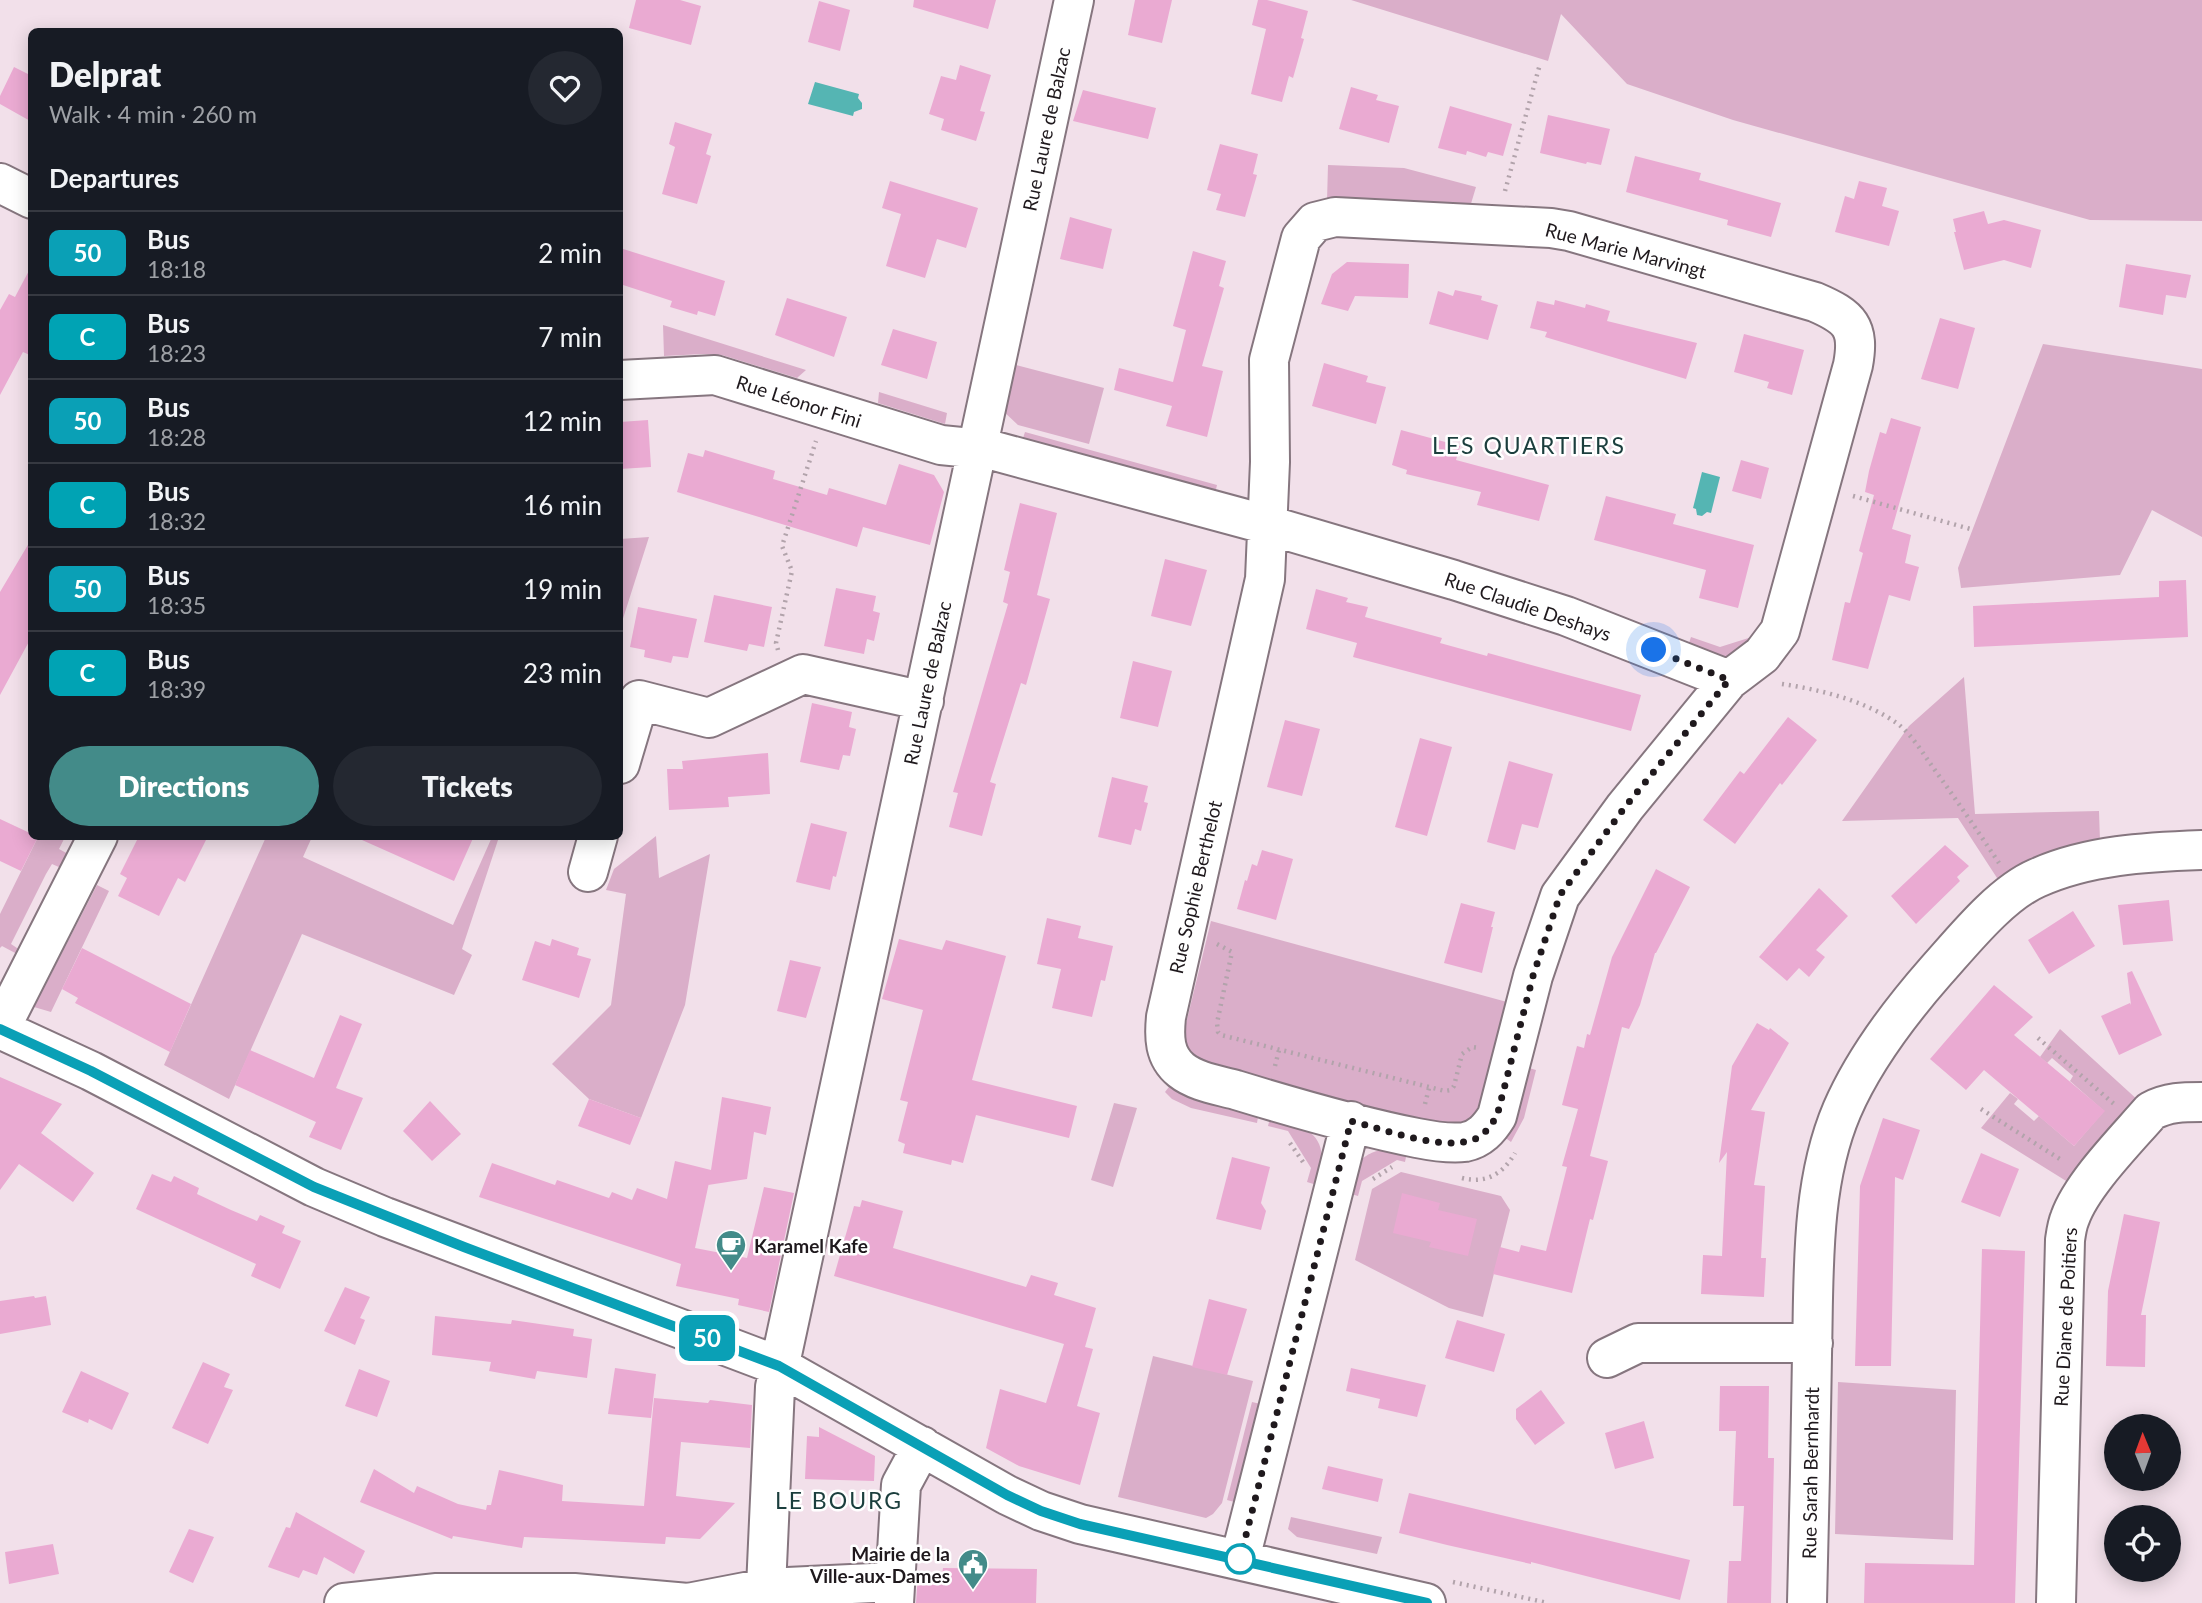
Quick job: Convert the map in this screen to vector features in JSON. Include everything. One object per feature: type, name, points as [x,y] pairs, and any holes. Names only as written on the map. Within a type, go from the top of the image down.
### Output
[{"type":"street","name":"Rue Laure de Balzac","points":[[766,1588],[775,1387],[779,1366],[1074,0]]},
{"type":"street","points":[[0,183],[28,197]]},
{"type":"street","name":"Rue Marie Marvingt","points":[[1268,525],[1269,360],[1301,238],[1315,222],[1335,217],[1496,224],[1569,232],[1815,302],[1842,315],[1850,322],[1855,333],[1856,347],[1780,631],[1750,667],[1729,680]]},
{"type":"street","name":"Rue Léonor Fini","points":[[623,380],[715,375],[941,445],[962,449],[976,448]]},
{"type":"street","name":"Rue Claudie Deshays","points":[[976,448],[1268,525],[1566,616],[1729,680]]},
{"type":"street","name":"Rue Sophie Berthelot","points":[[1268,525],[1265,579],[1164,1035],[1172,1061],[1192,1078],[1351,1121]]},
{"type":"street","points":[[623,754],[639,700],[709,718],[803,674],[924,701]]},
{"type":"street","points":[[1240,1559],[1351,1121],[1438,1141],[1464,1142],[1484,1133],[1497,1116],[1533,976],[1560,895],[1625,807],[1729,680]]},
{"type":"street","points":[[96,840],[0,1029],[91,1071],[314,1187],[453,1243],[779,1366],[1007,1495],[1041,1511],[1080,1524],[1426,1603]]},
{"type":"street","name":"Rue Sarah Bernhardt","points":[[1807,1603],[1818,1213],[1832,1143],[1842,1112],[1858,1078],[1918,992],[1974,929],[2016,891],[2036,878],[2089,860],[2158,851],[2202,850]]},
{"type":"street","name":"Rue Diane de Poitiers","points":[[2056,1603],[2065,1240],[2069,1219],[2094,1180],[2151,1111],[2162,1105],[2178,1102],[2202,1102]]},
{"type":"street","points":[[1606,1358],[1638,1343],[1813,1343]]},
{"type":"street","points":[[344,1603],[437,1594],[574,1593],[688,1603],[766,1588],[894,1592],[901,1485],[922,1446]]},
{"type":"path","points":[[1496,224],[1540,64]]},
{"type":"path","points":[[791,679],[776,643],[792,570],[782,546],[826,410]]},
{"type":"path","points":[[1820,487],[1974,530]]},
{"type":"path","points":[[1779,684],[1849,700],[1881,713],[1901,726],[1965,812],[2016,891]]},
{"type":"path","points":[[1184,937],[1224,946],[1232,952],[1217,1023],[1221,1035],[1445,1091],[1454,1086],[1462,1054],[1466,1050],[1478,1047],[1512,1058]]},
{"type":"path","points":[[2038,1038],[2138,1126]]},
{"type":"path","points":[[1268,1100],[1279,1050]]},
{"type":"path","points":[[1981,1109],[2094,1180]]},
{"type":"path","points":[[1289,1141],[1307,1167]]},
{"type":"shaded area","points":[[1351,0],[2202,0],[2202,221],[2090,220],[1733,120],[1627,84],[1561,14],[1548,61]]},
{"type":"shaded area","points":[[1328,165],[1404,168],[1476,187],[1470,207],[1327,201]]},
{"type":"shaded area","points":[[663,325],[806,370],[797,378],[722,355],[664,356]]},
{"type":"shaded area","points":[[2043,344],[2202,369],[2202,537],[2152,510],[2120,575],[1961,588],[1958,568]]},
{"type":"shaded area","points":[[1012,364],[1104,388],[1089,444],[1018,425],[1002,410]]},
{"type":"shaded area","points":[[879,392],[947,413],[945,424],[878,403]]},
{"type":"shaded area","points":[[1025,432],[1217,485],[1214,498],[1021,444]]},
{"type":"shaded area","points":[[649,537],[623,619],[623,539]]},
{"type":"shaded area","points":[[1758,635],[1732,660],[1687,649],[1691,637],[1720,647]]},
{"type":"shaded area","points":[[1964,677],[1975,814],[2099,811],[2100,841],[2062,848],[1999,881],[1958,818],[1842,821],[1909,726]]},
{"type":"shaded area","points":[[656,836],[659,878],[710,854],[685,1005],[641,1118],[589,1099],[552,1064],[611,1005],[626,894],[606,890],[614,869]]},
{"type":"shaded area","points":[[37,840],[64,840],[59,849],[70,855],[61,868],[52,864],[46,874],[11,944],[20,950],[17,954],[2,946],[0,948],[0,914]]},
{"type":"shaded area","points":[[265,840],[311,840],[303,857],[453,925],[491,840],[498,840],[462,949],[472,955],[454,995],[302,934],[229,1099],[164,1065]]},
{"type":"shaded area","points":[[97,885],[109,891],[51,1012],[34,1007]]},
{"type":"shaded area","points":[[1211,921],[1507,1002],[1480,1110],[1465,1124],[1452,1127],[1203,1067],[1187,1047],[1184,1032]]},
{"type":"shaded area","points":[[2060,1029],[2140,1102],[2071,1184],[1981,1128],[2010,1093],[2018,1099],[2014,1104],[2034,1121],[2039,1116],[2074,1146],[2104,1111],[2070,1081],[2073,1076],[2052,1058],[2047,1063],[2040,1057]]},
{"type":"shaded area","points":[[1522,1066],[1536,1070],[1524,1118],[1511,1142],[1499,1133]]},
{"type":"shaded area","points":[[1172,1083],[1259,1111],[1257,1123],[1191,1108],[1172,1099],[1165,1092]]},
{"type":"shaded area","points":[[1114,1103],[1137,1108],[1113,1187],[1091,1180]]},
{"type":"shaded area","points":[[1271,1114],[1315,1137],[1322,1155],[1320,1186],[1307,1182],[1311,1168],[1288,1131],[1268,1126]]},
{"type":"shaded area","points":[[1408,1147],[1405,1162],[1397,1160],[1362,1181],[1358,1196],[1344,1192],[1360,1161],[1367,1156],[1383,1150]]},
{"type":"shaded area","points":[[1401,1172],[1501,1196],[1510,1210],[1483,1317],[1449,1308],[1355,1260],[1372,1189]]},
{"type":"shaded area","points":[[1153,1356],[1253,1381],[1222,1503],[1206,1518],[1118,1497]]},
{"type":"shaded area","points":[[1838,1382],[1956,1390],[1953,1540],[1835,1534]]},
{"type":"shaded area","points":[[1252,1402],[1265,1405],[1238,1503],[1227,1500]]},
{"type":"shaded area","points":[[1291,1517],[1382,1537],[1377,1554],[1297,1537],[1288,1529]]},
{"type":"water","points":[[815,82],[859,94],[862,109],[854,112],[853,116],[808,104]]},
{"type":"water","points":[[1702,472],[1720,477],[1711,513],[1707,512],[1702,516],[1697,515],[1696,509],[1693,508]]},
{"type":"building","points":[[636,0],[680,0],[701,6],[691,45],[629,28]]},
{"type":"building","points":[[914,0],[996,0],[988,29],[913,7]]},
{"type":"building","points":[[1135,0],[1172,0],[1162,43],[1128,35]]},
{"type":"building","points":[[1258,0],[1308,11],[1301,38],[1304,39],[1293,78],[1289,76],[1282,102],[1251,94],[1266,29],[1252,25]]},
{"type":"building","points":[[819,1],[850,10],[840,51],[808,42]]},
{"type":"building","points":[[960,65],[991,75],[980,111],[985,112],[976,141],[941,130],[944,119],[929,114],[941,76],[956,80]]},
{"type":"building","points":[[14,67],[28,74],[28,120],[0,104],[0,96]]},
{"type":"building","points":[[1351,87],[1378,95],[1376,100],[1399,106],[1389,143],[1339,129]]},
{"type":"building","points":[[1083,90],[1156,108],[1148,139],[1073,121]]},
{"type":"building","points":[[1450,106],[1512,124],[1503,156],[1488,152],[1486,157],[1467,151],[1466,155],[1438,148]]},
{"type":"building","points":[[1548,115],[1610,129],[1601,165],[1540,153]]},
{"type":"building","points":[[675,122],[712,134],[706,154],[711,156],[697,204],[662,194],[675,147],[669,144]]},
{"type":"building","points":[[1220,144],[1258,154],[1253,174],[1257,175],[1245,217],[1216,210],[1221,194],[1207,190]]},
{"type":"building","points":[[1635,156],[1701,173],[1699,180],[1781,203],[1771,237],[1727,225],[1728,220],[1626,192]]},
{"type":"building","points":[[890,181],[978,208],[966,248],[937,239],[925,278],[886,266],[901,214],[882,208]]},
{"type":"building","points":[[1859,181],[1887,188],[1882,206],[1899,211],[1889,246],[1835,232],[1845,196],[1854,199]]},
{"type":"building","points":[[1984,211],[1988,224],[2004,220],[2041,230],[2031,268],[2004,260],[1964,270],[1953,219]]},
{"type":"building","points":[[1070,217],[1112,229],[1103,269],[1060,259]]},
{"type":"building","points":[[623,249],[725,281],[715,316],[698,311],[697,315],[670,307],[672,301],[623,285]]},
{"type":"building","points":[[1193,251],[1226,261],[1219,286],[1224,288],[1202,366],[1223,371],[1207,437],[1166,426],[1172,406],[1114,390],[1119,368],[1173,382],[1186,330],[1173,326]]},
{"type":"building","points":[[1347,262],[1409,264],[1408,298],[1355,296],[1348,311],[1321,304],[1332,274]]},
{"type":"building","points":[[2126,264],[2191,275],[2186,298],[2166,295],[2163,315],[2119,307]]},
{"type":"building","points":[[28,273],[28,354],[23,352],[0,395],[0,310],[9,294],[15,297]]},
{"type":"building","points":[[1455,290],[1482,296],[1481,300],[1498,305],[1488,340],[1429,324],[1438,291],[1453,296]]},
{"type":"building","points":[[787,298],[847,317],[834,357],[775,335]]},
{"type":"building","points":[[1555,300],[1585,308],[1586,304],[1610,311],[1607,321],[1697,343],[1686,379],[1545,337],[1547,332],[1530,328],[1537,301],[1554,305]]},
{"type":"building","points":[[1940,318],[1975,328],[1958,389],[1921,379]]},
{"type":"building","points":[[893,329],[937,342],[927,379],[881,365]]},
{"type":"building","points":[[1744,334],[1804,350],[1792,395],[1767,388],[1769,382],[1734,372]]},
{"type":"building","points":[[1324,363],[1368,376],[1366,382],[1386,387],[1376,424],[1312,406]]},
{"type":"building","points":[[1891,418],[1921,427],[1892,529],[1911,535],[1905,563],[1919,567],[1910,601],[1889,595],[1868,669],[1832,660],[1845,602],[1850,603],[1863,553],[1859,551],[1874,495],[1865,492],[1869,471],[1880,432],[1886,434]]},
{"type":"building","points":[[648,420],[651,467],[623,469],[623,422]]},
{"type":"building","points":[[1401,430],[1460,446],[1456,460],[1549,485],[1539,521],[1477,505],[1481,492],[1406,474],[1407,470],[1392,465]]},
{"type":"building","points":[[705,450],[775,471],[773,479],[827,495],[829,488],[886,505],[899,464],[934,475],[944,492],[930,545],[863,527],[857,547],[677,492],[688,453],[703,457]]},
{"type":"building","points":[[1741,460],[1769,468],[1761,499],[1732,491]]},
{"type":"building","points":[[1606,496],[1676,514],[1673,524],[1754,545],[1738,608],[1699,598],[1706,570],[1594,540]]},
{"type":"building","points":[[1020,503],[1057,513],[1037,595],[1050,599],[1026,685],[1021,683],[990,782],[996,784],[982,836],[949,827],[958,793],[953,792],[1008,604],[1003,602],[1010,572],[1004,570]]},
{"type":"building","points":[[28,545],[28,643],[0,695],[0,592]]},
{"type":"building","points":[[1165,559],[1207,570],[1191,626],[1151,616]]},
{"type":"building","points":[[2186,580],[2188,637],[1974,647],[1973,606],[2159,597],[2159,581]]},
{"type":"building","points":[[836,588],[876,596],[873,611],[880,613],[874,641],[867,639],[864,654],[824,646]]},
{"type":"building","points":[[1316,589],[1348,598],[1346,602],[1368,607],[1365,617],[1442,638],[1440,643],[1487,656],[1488,653],[1641,695],[1631,731],[1353,657],[1357,643],[1306,629]]},
{"type":"building","points":[[714,595],[772,607],[764,647],[749,644],[747,651],[704,642]]},
{"type":"building","points":[[638,607],[697,619],[688,658],[673,656],[671,663],[644,657],[645,650],[630,647]]},
{"type":"building","points":[[1133,661],[1172,671],[1158,727],[1120,718]]},
{"type":"building","points":[[812,703],[852,712],[849,727],[856,729],[850,756],[843,755],[839,770],[800,762]]},
{"type":"building","points":[[1788,717],[1817,740],[1782,785],[1780,783],[1735,844],[1703,820],[1740,771],[1744,774]]},
{"type":"building","points":[[1285,720],[1320,729],[1302,796],[1267,787]]},
{"type":"building","points":[[1420,738],[1452,747],[1427,836],[1395,827]]},
{"type":"building","points":[[768,753],[770,794],[728,797],[729,807],[669,810],[667,769],[683,769],[682,761]]},
{"type":"building","points":[[1509,761],[1553,774],[1538,828],[1522,824],[1515,850],[1487,842]]},
{"type":"building","points":[[1112,777],[1148,786],[1144,802],[1148,803],[1141,831],[1135,829],[1131,845],[1098,837]]},
{"type":"building","points":[[0,819],[28,832],[28,840],[36,840],[21,871],[0,861]]},
{"type":"building","points":[[811,823],[847,832],[836,877],[833,876],[830,890],[796,882]]},
{"type":"building","points":[[137,840],[206,840],[185,882],[178,878],[159,916],[118,896],[127,878],[120,874]]},
{"type":"building","points":[[362,840],[472,840],[454,881]]},
{"type":"building","points":[[1945,845],[1969,866],[1957,877],[1960,881],[1916,924],[1891,896]]},
{"type":"building","points":[[1262,850],[1293,859],[1276,920],[1237,909],[1245,880],[1247,881],[1252,864],[1257,866]]},
{"type":"building","points":[[1656,869],[1690,887],[1655,953],[1640,1005],[1629,1029],[1622,1027],[1590,1156],[1608,1161],[1593,1220],[1590,1219],[1572,1293],[1493,1274],[1500,1247],[1519,1252],[1521,1245],[1546,1251],[1567,1167],[1562,1166],[1578,1109],[1562,1105],[1577,1046],[1584,1048],[1587,1034],[1590,1035],[1612,957]]},
{"type":"building","points":[[1819,888],[1848,916],[1816,950],[1825,957],[1809,977],[1799,968],[1787,981],[1759,957]]},
{"type":"building","points":[[2169,900],[2173,941],[2123,945],[2118,905]]},
{"type":"building","points":[[1461,903],[1495,912],[1482,973],[1444,963]]},
{"type":"building","points":[[2073,911],[2095,946],[2049,974],[2028,940]]},
{"type":"building","points":[[1047,918],[1081,926],[1078,938],[1113,946],[1105,981],[1101,980],[1092,1017],[1052,1008],[1061,969],[1037,964]]},
{"type":"building","points":[[552,939],[579,948],[577,955],[591,959],[579,998],[522,980],[535,941],[550,946]]},
{"type":"building","points":[[899,939],[942,950],[946,940],[1006,956],[972,1080],[1077,1106],[1069,1138],[976,1115],[963,1163],[952,1160],[951,1165],[903,1153],[905,1144],[898,1141],[908,1102],[900,1100],[923,1010],[882,999]]},
{"type":"building","points":[[82,948],[191,1004],[170,1052],[75,1003],[78,998],[62,989]]},
{"type":"building","points":[[790,960],[821,967],[806,1018],[777,1011]]},
{"type":"building","points":[[2132,971],[2162,1035],[2119,1055],[2101,1016],[2130,1003],[2131,1005],[2127,973]]},
{"type":"building","points":[[1994,985],[2033,1017],[2014,1035],[2105,1111],[2074,1146],[1984,1070],[1966,1090],[1930,1059]]},
{"type":"building","points":[[340,1015],[362,1024],[336,1088],[363,1098],[341,1150],[309,1137],[316,1122],[235,1085],[250,1050],[314,1078]]},
{"type":"building","points":[[1757,1023],[1769,1030],[1770,1028],[1789,1043],[1751,1110],[1765,1112],[1754,1185],[1765,1186],[1761,1258],[1766,1258],[1764,1297],[1701,1294],[1703,1255],[1722,1256],[1727,1152],[1719,1163],[1732,1066]]},
{"type":"building","points":[[0,1077],[62,1104],[41,1133],[94,1173],[73,1202],[19,1164],[0,1190]]},
{"type":"building","points":[[722,1097],[771,1107],[766,1135],[754,1132],[747,1179],[709,1185],[695,1248],[747,1258],[764,1187],[794,1193],[769,1312],[738,1305],[739,1299],[676,1286],[681,1264],[479,1197],[492,1163],[555,1185],[557,1180],[609,1198],[612,1192],[632,1200],[637,1188],[667,1199],[675,1161],[711,1170]]},
{"type":"building","points":[[589,1099],[641,1118],[630,1145],[578,1126]]},
{"type":"building","points":[[430,1101],[461,1134],[432,1161],[403,1131]]},
{"type":"building","points":[[1883,1118],[1920,1130],[1903,1180],[1895,1177],[1891,1366],[1855,1366],[1860,1186]]},
{"type":"building","points":[[1981,1153],[2019,1169],[2000,1217],[1961,1202]]},
{"type":"building","points":[[1232,1157],[1270,1167],[1261,1203],[1266,1211],[1261,1230],[1216,1219]]},
{"type":"building","points":[[152,1174],[171,1182],[174,1176],[199,1188],[197,1194],[231,1210],[257,1221],[260,1215],[285,1226],[282,1233],[301,1241],[280,1289],[251,1276],[256,1264],[136,1209]]},
{"type":"building","points":[[1402,1193],[1440,1203],[1438,1210],[1477,1219],[1468,1256],[1429,1247],[1431,1242],[1393,1233]]},
{"type":"building","points":[[862,1200],[903,1211],[893,1248],[1026,1287],[1031,1275],[1058,1283],[1054,1295],[1096,1308],[1085,1347],[1093,1349],[1077,1406],[1100,1413],[1080,1485],[1019,1466],[986,1448],[1000,1389],[1046,1403],[1064,1344],[834,1276],[854,1206],[860,1207]]},
{"type":"building","points":[[2124,1214],[2160,1222],[2141,1315],[2146,1315],[2145,1367],[2106,1366],[2108,1291]]},
{"type":"building","points":[[1982,1249],[2025,1251],[2015,1603],[1864,1603],[1865,1563],[1974,1565]]},
{"type":"building","points":[[345,1287],[370,1297],[360,1318],[365,1320],[355,1345],[324,1331]]},
{"type":"building","points":[[46,1296],[51,1325],[0,1334],[0,1301]]},
{"type":"building","points":[[1209,1299],[1247,1309],[1227,1375],[1192,1367]]},
{"type":"building","points":[[435,1316],[511,1324],[512,1320],[574,1329],[573,1336],[592,1339],[587,1378],[537,1371],[535,1379],[489,1371],[491,1362],[432,1355]]},
{"type":"building","points":[[1457,1320],[1505,1334],[1494,1372],[1445,1358]]},
{"type":"building","points":[[203,1362],[230,1374],[224,1387],[233,1390],[208,1444],[172,1428]]},
{"type":"building","points":[[615,1368],[656,1374],[651,1418],[608,1414]]},
{"type":"building","points":[[1351,1368],[1426,1385],[1417,1417],[1378,1408],[1380,1399],[1346,1391]]},
{"type":"building","points":[[359,1369],[390,1381],[377,1417],[345,1406]]},
{"type":"building","points":[[81,1371],[129,1393],[112,1430],[89,1419],[88,1423],[62,1412]]},
{"type":"building","points":[[1720,1386],[1769,1386],[1768,1458],[1774,1458],[1771,1603],[1727,1603],[1729,1561],[1741,1561],[1744,1506],[1733,1506],[1736,1431],[1719,1431]]},
{"type":"building","points":[[1541,1390],[1565,1423],[1535,1445],[1516,1419],[1516,1409]]},
{"type":"building","points":[[654,1398],[752,1405],[750,1448],[681,1442],[676,1496],[735,1503],[700,1539],[666,1537],[665,1544],[524,1537],[522,1548],[453,1536],[452,1539],[360,1502],[374,1469],[414,1493],[417,1486],[458,1504],[486,1510],[487,1505],[491,1505],[499,1470],[563,1485],[562,1501],[644,1506]]},
{"type":"building","points":[[1644,1421],[1654,1458],[1615,1469],[1605,1433]]},
{"type":"building","points":[[819,1427],[875,1456],[874,1481],[805,1479],[807,1436],[819,1437]]},
{"type":"building","points":[[1328,1466],[1383,1479],[1378,1502],[1322,1489]]},
{"type":"building","points":[[1409,1493],[1690,1560],[1680,1600],[1531,1562],[1399,1533]]},
{"type":"building","points":[[296,1512],[365,1551],[354,1574],[324,1557],[317,1575],[303,1570],[299,1578],[268,1567],[286,1527],[290,1528]]},
{"type":"building","points":[[189,1529],[214,1537],[193,1583],[169,1572]]},
{"type":"building","points":[[53,1544],[59,1574],[9,1584],[5,1552]]},
{"type":"building","name":"Mairie de la Ville-aux-Dames","points":[[943,1568],[1037,1569],[1036,1603],[916,1603],[918,1574],[942,1575]]},
{"type":"bus line","name":"50","points":[[0,1029],[91,1071],[314,1187],[385,1217],[802,1376],[1007,1495],[1041,1511],[1080,1524],[1427,1603]]},
{"type":"place","name":"Karamel Kafe","points":[[731,1272]]},
{"type":"place","name":"Mairie de la Ville-aux-Dames","points":[[973,1591]]},
{"type":"district","name":"LES QUARTIERS","points":[[1529,445]]},
{"type":"district","name":"LE BOURG","points":[[839,1500]]},
{"type":"route","points":[[1240,1559],[1351,1121],[1448,1143],[1475,1139],[1491,1125],[1497,1116],[1533,976],[1560,895],[1625,807],[1729,680],[1654,650]]}]
